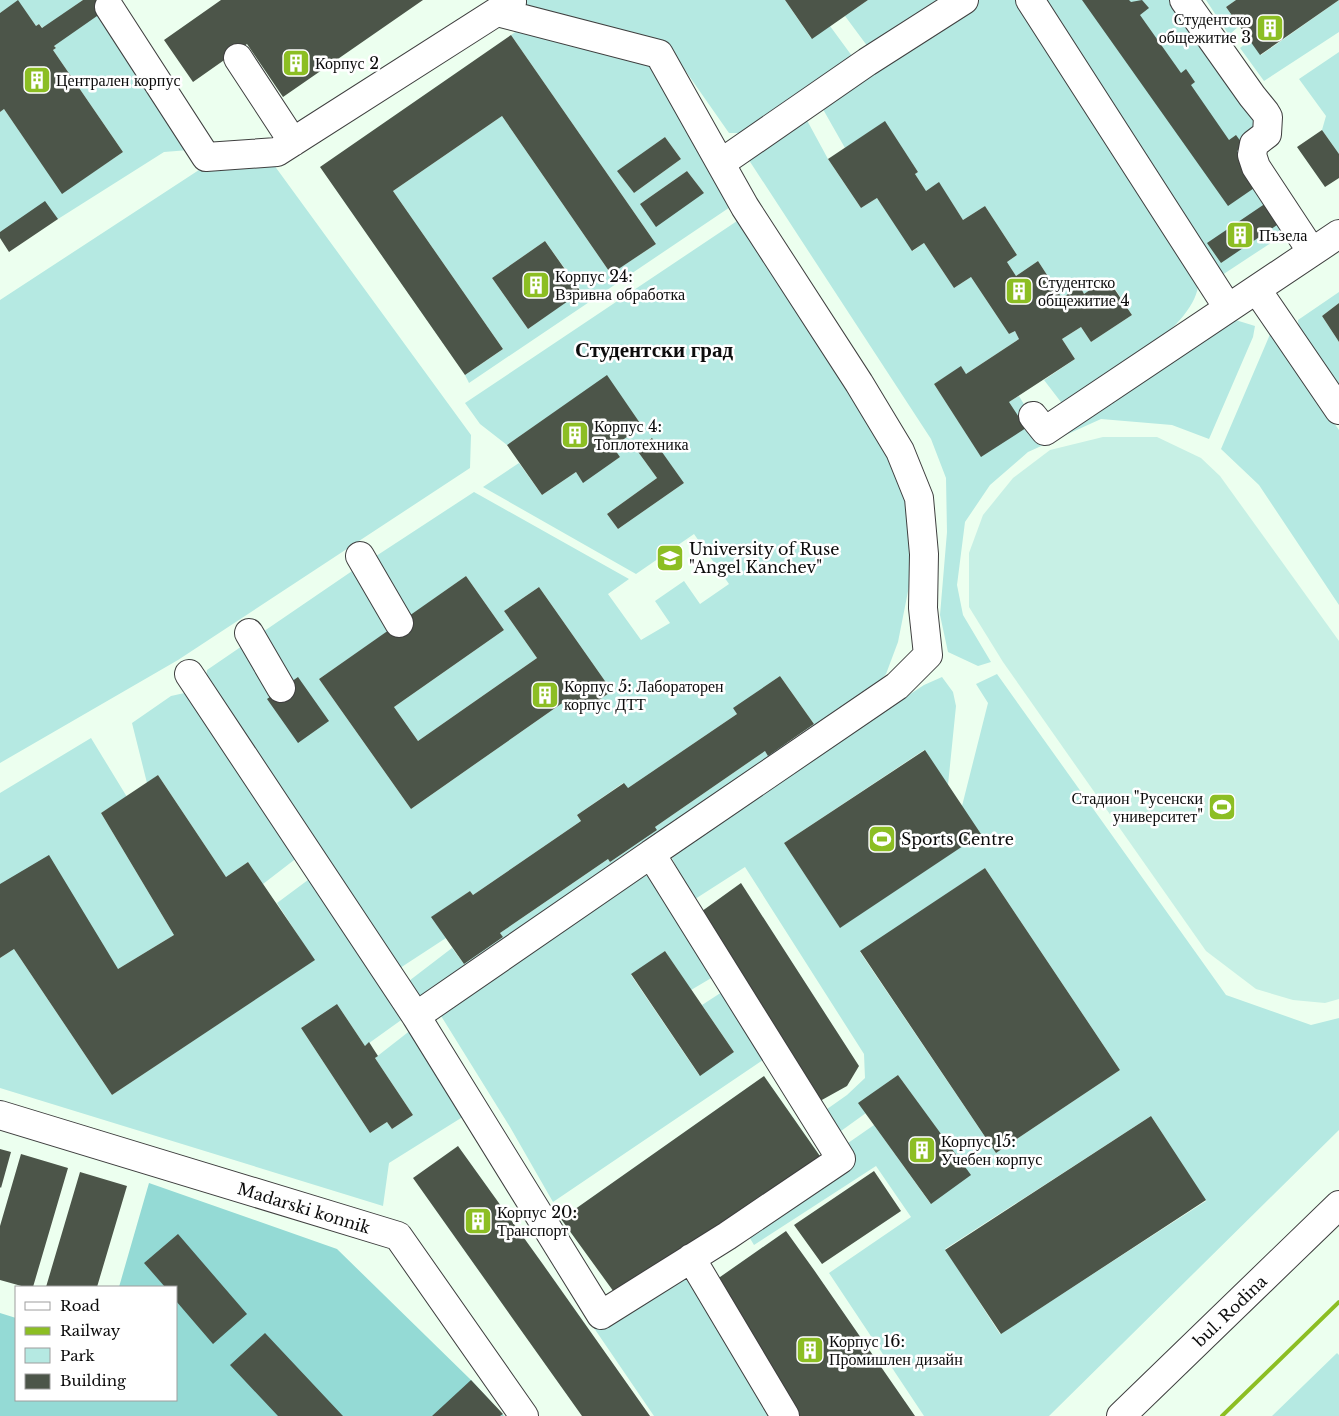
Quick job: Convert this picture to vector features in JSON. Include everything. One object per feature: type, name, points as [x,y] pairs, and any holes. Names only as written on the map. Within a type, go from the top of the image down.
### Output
[{"type":"street","points":[[721,163],[867,62],[964,0]]},
{"type":"street","points":[[1030,0],[1228,308]]},
{"type":"street","points":[[1184,0],[1268,117],[1267,134],[1254,144],[1252,155],[1256,167],[1312,252]]},
{"type":"street","points":[[109,7],[206,157],[278,152],[507,6],[659,54],[745,207],[860,383],[900,451],[919,498],[924,554],[923,608],[928,655],[897,686],[416,1016]]},
{"type":"street","points":[[238,58],[293,142]]},
{"type":"street","points":[[1034,416],[1045,431],[1339,234]]},
{"type":"street","points":[[1257,290],[1339,410]]},
{"type":"street","points":[[360,556],[399,623]]},
{"type":"street","points":[[249,633],[281,688]]},
{"type":"street","points":[[189,674],[416,1016],[601,1315],[691,1258],[841,1158],[651,854]]},
{"type":"street","name":"Madarski konnik","points":[[0,1115],[398,1236],[524,1416]]},
{"type":"street","name":"bul. Rodina","points":[[1120,1416],[1339,1205]]},
{"type":"street","points":[[691,1258],[785,1416]]},
{"type":"green space","points":[[0,0],[83,0],[43,28],[39,24],[36,26],[18,1],[0,13]]},
{"type":"green space","points":[[516,0],[785,0],[811,38],[830,26],[852,56],[741,133],[729,133],[666,43],[512,3]]},
{"type":"green space","points":[[868,0],[942,0],[868,47],[845,16]]},
{"type":"green space","points":[[979,0],[1177,0],[1271,133],[1275,146],[1254,161],[1292,229],[1207,285],[1198,286],[1192,303],[1180,320],[1163,337],[1142,354],[1064,406],[1044,380],[1075,359],[1062,339],[1081,327],[1091,342],[1132,315],[1108,278],[1084,294],[1080,286],[1062,298],[1038,261],[1016,276],[1007,262],[1017,255],[985,206],[963,220],[939,183],[926,191],[915,174],[918,172],[885,122],[845,148],[820,104]]},
{"type":"green space","points":[[1206,0],[1236,0],[1226,7],[1239,26],[1229,35]]},
{"type":"green space","points":[[1339,0],[1339,32],[1264,81],[1240,48],[1250,40],[1261,55]]},
{"type":"green space","points":[[109,7],[201,149],[164,152],[58,219],[0,232],[0,112],[4,109],[62,193],[123,152],[53,50],[56,48],[54,45]]},
{"type":"green space","points":[[521,28],[654,63],[748,195],[469,383],[465,375],[503,349],[393,191],[502,116],[611,274],[656,244],[511,35]],"holes":[[[665,137],[681,159],[634,193],[618,171]],[[687,171],[704,193],[640,204]],[[545,241],[581,291],[528,329],[492,278]]]},
{"type":"green space","points":[[1339,52],[1339,154],[1322,130],[1326,116],[1299,79]]},
{"type":"green space","points":[[803,113],[828,159],[861,208],[877,198],[913,251],[924,243],[954,288],[971,277],[1009,334],[1015,331],[1019,339],[966,374],[961,367],[934,384],[981,456],[1009,402],[1019,396],[1044,438],[1229,318],[1255,326],[1253,337],[1209,439],[1172,425],[1101,419],[1028,452],[990,485],[965,522],[957,585],[963,615],[991,662],[978,666],[948,652],[940,615],[947,532],[946,478],[931,439],[743,151]]},
{"type":"green space","points":[[274,165],[471,435],[470,468],[178,660],[0,763],[0,300],[202,168]]},
{"type":"green space","points":[[737,221],[896,455],[913,495],[912,571],[898,642],[886,674],[860,704],[804,746],[799,735],[814,724],[780,676],[734,708],[737,714],[628,788],[623,783],[577,815],[581,821],[473,895],[470,891],[432,917],[446,938],[397,970],[206,679],[207,670],[358,567],[394,627],[319,679],[411,809],[568,699],[579,714],[612,691],[539,587],[504,611],[537,658],[418,741],[394,707],[504,630],[466,576],[404,620],[370,560],[474,492],[629,579],[608,594],[641,640],[670,623],[655,601],[684,581],[700,604],[729,584],[694,534],[636,574],[483,487],[519,463],[542,495],[576,472],[583,482],[620,457],[613,447],[642,426],[607,376],[507,445],[480,424],[465,403]],"holes":[[[651,438],[684,483],[618,529],[607,514],[657,478],[636,449]]]},
{"type":"green space","points":[[1339,292],[1339,303],[1322,316],[1339,342],[1339,389],[1299,332],[1298,320]]},
{"type":"green space","points":[[1271,332],[1339,430],[1339,605],[1259,485],[1221,449]]},
{"type":"green space","points":[[997,674],[1226,995],[1311,1025],[1339,1018],[1339,1130],[1049,1416],[924,1416],[829,1273],[911,1217],[876,1166],[754,1245],[745,1230],[838,1150],[874,1125],[930,1203],[970,1175],[898,1075],[859,1103],[866,1113],[834,1136],[820,1114],[847,1095],[865,1078],[864,1054],[745,867],[692,901],[672,858],[706,828],[924,685],[942,677],[953,692],[956,706],[948,785],[924,750],[784,843],[840,927],[962,806],[988,703],[976,684]],"holes":[[[985,868],[1120,1070],[996,1153],[860,952]],[[1151,1116],[1206,1201],[1000,1334],[945,1249]]]},
{"type":"green space","points":[[189,692],[298,857],[263,884],[248,862],[226,877],[158,775],[147,783],[132,723],[171,696]]},
{"type":"green space","points":[[91,738],[127,797],[101,813],[174,935],[118,969],[0,884],[0,793]]},
{"type":"green space","points":[[786,743],[795,755],[425,1006],[405,984],[452,948],[464,964],[503,937],[500,933],[608,859],[610,862],[657,830],[655,827],[765,751],[768,755]]},
{"type":"green space","points":[[651,875],[713,977],[691,990],[665,951],[631,975],[699,1075],[734,1052],[702,1005],[722,992],[766,1058],[553,1202],[510,1127],[438,1011],[627,879]]},
{"type":"green space","points":[[312,877],[404,1018],[365,1046],[337,1004],[301,1028],[370,1133],[387,1122],[392,1129],[413,1115],[375,1058],[416,1026],[469,1113],[389,1163],[383,1206],[0,1088],[0,958],[14,949],[112,1095],[314,960],[277,903]]},
{"type":"green space","points":[[686,1268],[774,1416],[654,1416],[594,1328]]},
{"type":"green space","points":[[1337,1353],[1339,1355],[1339,1416],[1272,1416]]},
{"type":"shaded area","name":"Стадион \"Русенски университет\"","points":[[1103,437],[1157,437],[1201,458],[1220,476],[1339,641],[1339,999],[1325,1003],[1293,1000],[1256,989],[1206,951],[1003,662],[969,607],[969,553],[983,515],[1013,478],[1050,450]]},
{"type":"shaded area","points":[[149,1183],[337,1249],[471,1380],[504,1416],[0,1416],[0,1313],[15,1318],[15,1401],[178,1401],[178,1286],[119,1286]]},
{"type":"building","name":"Централен корпус","points":[[18,0],[36,26],[39,24],[42,28],[83,0],[120,0],[54,46],[56,48],[53,50],[123,152],[62,194],[4,109],[0,112],[0,13]]},
{"type":"building","name":"Корпус 2","points":[[221,0],[423,0],[283,97],[247,44],[193,82],[164,40]]},
{"type":"building","points":[[785,0],[868,0],[812,39]]},
{"type":"building","points":[[1082,0],[1129,0],[1131,2],[1142,0],[1149,8],[1140,15],[1181,73],[1186,69],[1195,82],[1191,85],[1229,140],[1236,135],[1244,146],[1237,151],[1260,184],[1228,206]]},
{"type":"building","name":"Студентско общежитие 3","points":[[1236,0],[1339,0],[1260,55],[1226,7]]},
{"type":"building","points":[[511,35],[656,244],[611,274],[502,116],[393,191],[503,349],[465,375],[320,167]]},
{"type":"building","name":"Студентско общежитие 4","points":[[885,121],[918,172],[915,174],[926,191],[939,182],[963,220],[985,206],[1017,255],[1007,262],[1016,276],[1038,261],[1062,298],[1080,286],[1084,294],[1107,278],[1132,315],[1091,342],[1081,327],[1062,339],[1075,359],[1009,402],[1026,428],[981,457],[934,384],[961,366],[966,374],[1019,339],[1015,331],[1009,334],[971,277],[954,288],[924,243],[912,251],[877,198],[861,208],[828,159]]},
{"type":"building","points":[[1322,130],[1339,154],[1339,178],[1325,187],[1297,147]]},
{"type":"building","points":[[665,137],[681,159],[634,193],[617,171]]},
{"type":"building","points":[[687,171],[704,193],[656,227],[640,204]]},
{"type":"building","name":"Пъзела","points":[[1272,199],[1286,219],[1221,263],[1207,243]]},
{"type":"building","points":[[45,201],[58,219],[9,252],[0,238],[0,232]]},
{"type":"building","name":"Корпус 24: Взривна обработка","points":[[545,241],[581,292],[528,329],[492,278]]},
{"type":"building","points":[[1339,303],[1339,342],[1322,316]]},
{"type":"building","name":"Корпус 4: Топлотехника","points":[[607,375],[642,426],[613,447],[620,457],[583,483],[576,472],[542,495],[507,445]]},
{"type":"building","name":"Корпус 4: Топлотехника","points":[[652,438],[684,483],[618,529],[607,514],[657,478],[636,449]]},
{"type":"building","name":"Корпус 5: Лабораторен корпус ДТТ","points":[[466,576],[504,630],[394,707],[418,741],[537,658],[504,611],[539,587],[612,691],[579,714],[568,699],[411,809],[319,679]]},
{"type":"building","points":[[780,676],[814,724],[768,756],[765,751],[655,827],[657,830],[610,862],[608,859],[500,933],[503,937],[464,964],[431,917],[470,891],[473,895],[581,821],[577,815],[624,783],[628,788],[737,714],[733,708]]},
{"type":"building","points":[[298,677],[329,721],[298,743],[267,699]]},
{"type":"building","name":"Sports Centre","points":[[925,750],[981,834],[840,928],[784,843]]},
{"type":"building","points":[[158,775],[226,877],[248,862],[315,960],[112,1095],[14,949],[0,958],[0,884],[49,855],[118,969],[174,935],[101,813]]},
{"type":"building","points":[[985,868],[1120,1070],[996,1153],[860,951]]},
{"type":"building","points":[[741,883],[859,1066],[847,1086],[820,1101],[698,914]]},
{"type":"building","points":[[665,951],[734,1052],[700,1076],[631,974]]},
{"type":"building","points":[[337,1004],[365,1046],[369,1042],[378,1056],[375,1058],[413,1115],[392,1129],[387,1122],[370,1133],[301,1028]]},
{"type":"building","name":"Корпус 15: Учебен корпус","points":[[898,1075],[971,1175],[931,1204],[858,1103]]},
{"type":"building","points":[[764,1076],[822,1159],[619,1299],[561,1219]]},
{"type":"building","points":[[1151,1116],[1206,1200],[1001,1334],[945,1250]]},
{"type":"building","points":[[458,1146],[650,1416],[582,1416],[413,1178]]},
{"type":"building","points":[[0,1149],[11,1152],[1,1188],[0,1187]]},
{"type":"building","points":[[21,1154],[68,1168],[33,1286],[21,1286],[0,1280],[0,1226]]},
{"type":"building","points":[[874,1171],[901,1211],[822,1264],[794,1225]]},
{"type":"building","points":[[80,1172],[127,1186],[97,1286],[46,1286]]},
{"type":"building","name":"Корпус 16: Промишлен дизайн","points":[[786,1231],[915,1416],[792,1416],[710,1284]]},
{"type":"building","points":[[178,1234],[247,1314],[213,1344],[178,1303],[178,1286],[164,1286],[144,1263]]},
{"type":"building","points":[[265,1333],[343,1416],[278,1416],[230,1365]]},
{"type":"building","points":[[471,1380],[503,1414],[500,1416],[432,1416]]},
{"type":"railway","points":[[1222,1416],[1339,1302]]},
{"type":"place","name":"Студентско общежитие 3","points":[[1270,28]]},
{"type":"place","name":"Корпус 2","points":[[296,63]]},
{"type":"place","name":"Централен корпус","points":[[37,80]]},
{"type":"place","name":"Пъзела","points":[[1240,235]]},
{"type":"place","name":"Корпус 24: Взривна обработка","points":[[536,285]]},
{"type":"place","name":"Студентско общежитие 4","points":[[1019,291]]},
{"type":"place","name":"Корпус 4: Топлотехника","points":[[575,435]]},
{"type":"place","name":"University of Ruse \"Angel Kanchev\"","points":[[670,558]]},
{"type":"place","name":"Корпус 5: Лабораторен корпус ДТТ","points":[[545,695]]},
{"type":"place","name":"Стадион \"Русенски университет\"","points":[[1222,807]]},
{"type":"place","name":"Sports Centre","points":[[882,839]]},
{"type":"place","name":"Корпус 15: Учебен корпус","points":[[922,1150]]},
{"type":"place","name":"Корпус 20: Транспорт","points":[[478,1221]]},
{"type":"place","name":"Корпус 16: Промишлен дизайн","points":[[810,1350]]},
{"type":"district","name":"Студентски град","points":[[654,350]]}]
